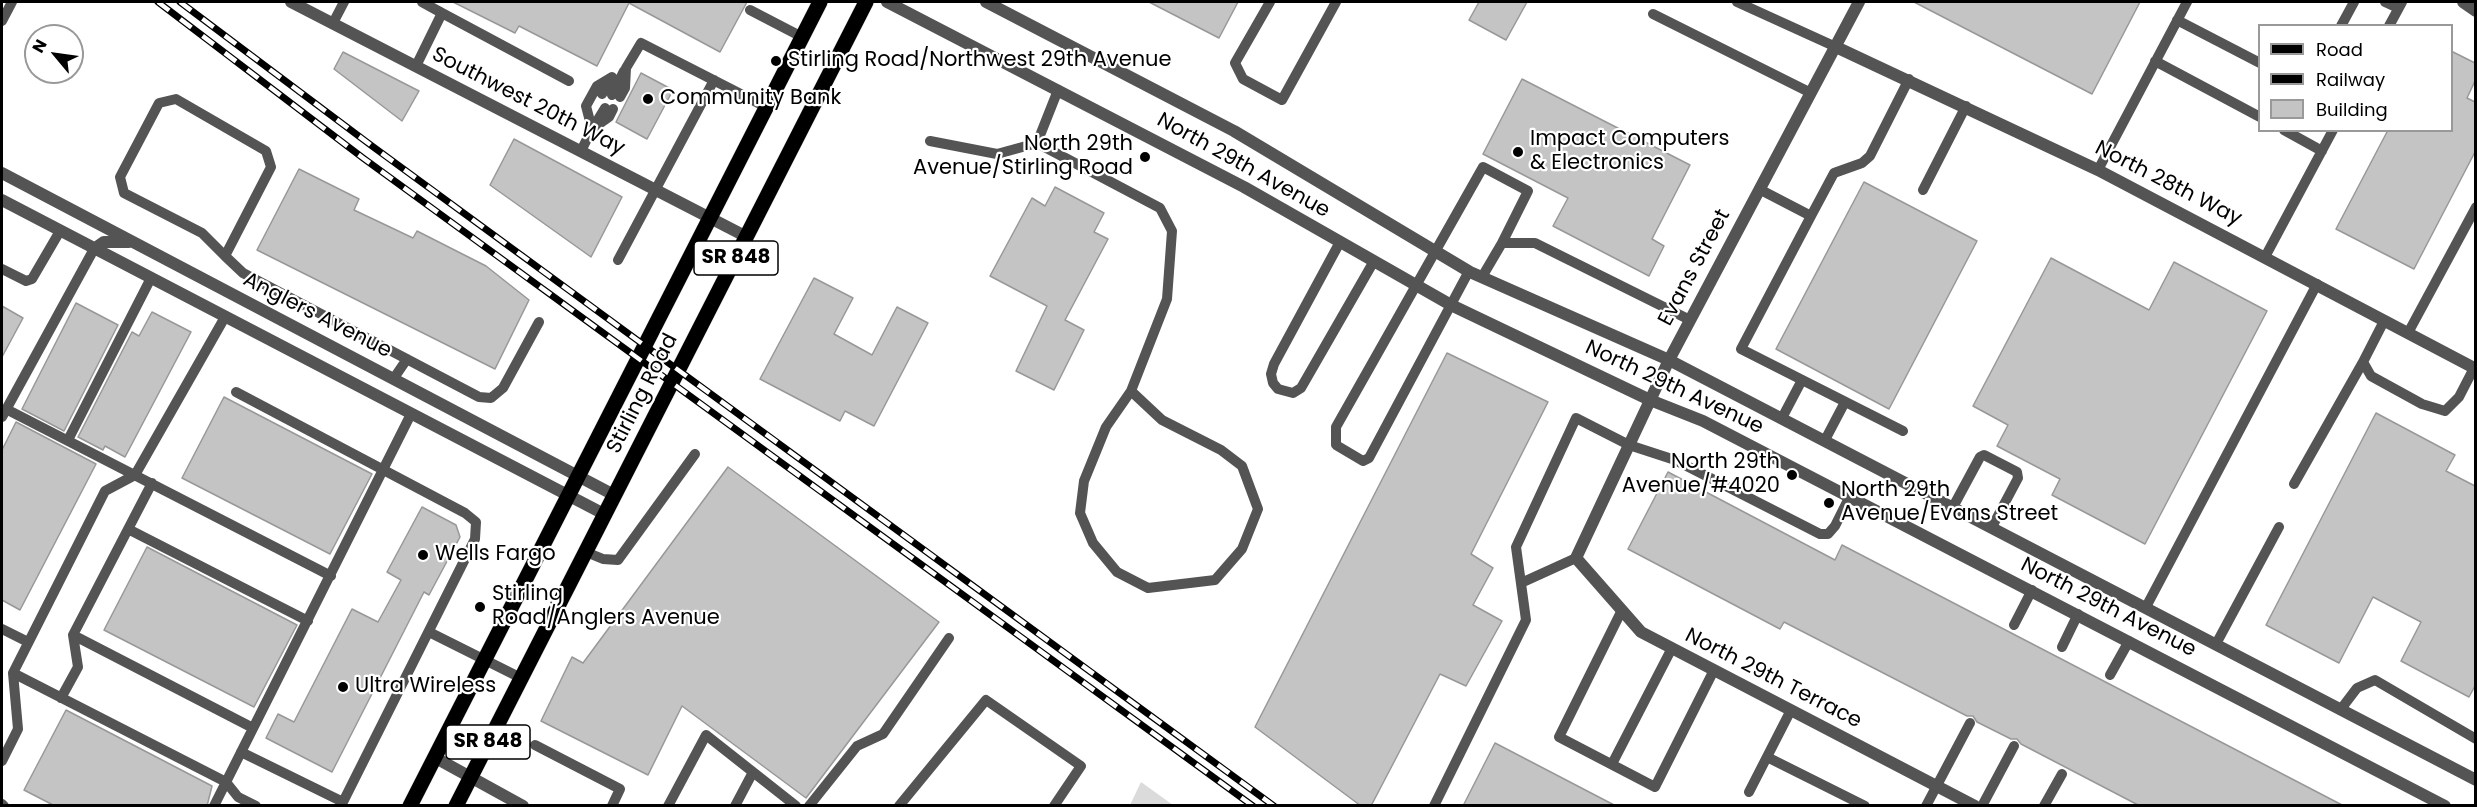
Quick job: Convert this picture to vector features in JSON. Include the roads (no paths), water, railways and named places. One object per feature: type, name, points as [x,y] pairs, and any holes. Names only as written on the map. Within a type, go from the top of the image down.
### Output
[{"type":"main road","name":"Stirling Road","points":[[410,806],[820,2]]},
{"type":"main road","name":"Stirling Road","points":[[456,806],[866,2]]},
{"type":"street","name":"Southwest 20th Way","points":[[291,2],[747,237]]},
{"type":"street","name":"North 29th Avenue","points":[[887,2],[1244,187],[1451,305],[1650,400],[1703,421],[2445,806]]},
{"type":"street","name":"North 29th Avenue","points":[[986,2],[1234,131],[1468,271],[1669,360],[2475,780]]},
{"type":"street","name":"Evans Street","points":[[1576,558],[1669,360],[1858,2]]},
{"type":"street","points":[[2463,2],[2475,10]]},
{"type":"street","name":"North 28th Way","points":[[1836,47],[1910,79],[2098,170],[2475,369]]},
{"type":"street","name":"Anglers Avenue","points":[[2,173],[614,495]]},
{"type":"street","name":"Anglers Avenue","points":[[2,200],[604,514]]},
{"type":"street","points":[[94,249],[104,242],[116,240],[133,242]]},
{"type":"street","name":"North 29th Terrace","points":[[1576,558],[1641,632],[1975,806]]},
{"type":"street","points":[[434,757],[523,806]]},
{"type":"lane","points":[[2,21],[12,2]]},
{"type":"lane","points":[[333,23],[344,2]]},
{"type":"lane","points":[[422,2],[569,81]]},
{"type":"lane","points":[[1270,2],[1235,63],[1243,79],[1282,100],[1336,2]]},
{"type":"lane","points":[[1737,2],[1836,47]]},
{"type":"lane","points":[[2098,170],[2187,2]]},
{"type":"lane","points":[[2342,24],[2354,2]]},
{"type":"lane","points":[[2385,2],[2400,5],[2390,24]]},
{"type":"lane","points":[[750,10],[802,37]]},
{"type":"lane","points":[[416,66],[442,12]]},
{"type":"lane","points":[[1653,14],[1811,93]]},
{"type":"lane","points":[[2177,20],[2258,62]]},
{"type":"lane","points":[[592,129],[586,106],[597,86],[626,68],[641,43],[766,106]]},
{"type":"lane","points":[[2155,61],[2258,116]]},
{"type":"lane","points":[[612,77],[611,95],[625,88],[626,68]]},
{"type":"lane","points":[[1903,431],[1742,349],[1834,173],[1862,163],[1870,156],[1910,79]]},
{"type":"lane","points":[[618,260],[714,80]]},
{"type":"lane","points":[[1037,143],[1058,90]]},
{"type":"lane","points":[[225,256],[271,167],[266,151],[176,99],[159,104],[120,177],[124,193],[202,233],[225,256],[243,273],[479,397],[490,398],[503,388],[539,322]]},
{"type":"lane","points":[[1923,190],[1966,106]]},
{"type":"lane","points":[[581,151],[604,108]]},
{"type":"lane","points":[[2288,132],[2322,151]]},
{"type":"lane","points":[[2265,257],[2332,132]]},
{"type":"lane","points":[[930,141],[997,154],[1037,143],[1160,208],[1172,231],[1167,299],[1131,391],[1106,427],[1084,481],[1080,513],[1093,543],[1117,572],[1148,588],[1215,580],[1242,549],[1258,509],[1242,466],[1221,450],[1162,420],[1131,391]]},
{"type":"lane","points":[[1468,271],[1370,459],[1364,461],[1336,445],[1336,427],[1483,167],[1528,190],[1482,278]]},
{"type":"lane","points":[[1759,189],[1811,216]]},
{"type":"lane","points":[[2408,333],[2475,207]]},
{"type":"lane","points":[[2,268],[26,281],[32,279],[60,231]]},
{"type":"lane","points":[[1340,242],[1274,364],[1272,383],[1278,389],[1293,393],[1301,388],[1374,261]]},
{"type":"lane","points":[[1502,243],[1535,243],[1690,320]]},
{"type":"lane","points":[[94,249],[4,413],[68,440],[332,576]]},
{"type":"lane","points":[[68,440],[151,278]]},
{"type":"lane","points":[[2146,608],[2316,284]]},
{"type":"lane","points":[[2,761],[18,729],[13,673],[28,642],[105,491],[135,475],[225,317]]},
{"type":"lane","points":[[2294,484],[2384,321]]},
{"type":"lane","points":[[394,378],[407,359]]},
{"type":"lane","points":[[2363,362],[2371,376],[2422,404],[2445,411],[2458,397],[2475,369]]},
{"type":"lane","points":[[1782,418],[1802,380]]},
{"type":"lane","points":[[237,392],[465,513],[476,522],[475,539],[345,804],[241,752]]},
{"type":"lane","points":[[1825,440],[1845,402]]},
{"type":"lane","points":[[214,806],[332,576],[339,554],[411,414]]},
{"type":"lane","points":[[1434,806],[1526,620],[1516,547],[1576,418],[1629,445],[1675,460],[1820,534],[1828,534],[1835,526],[1850,496]]},
{"type":"lane","points":[[586,552],[603,559],[618,560],[695,454]]},
{"type":"lane","points":[[1953,507],[1980,457],[1984,455],[2017,472],[2018,478],[1992,527]]},
{"type":"lane","points":[[62,698],[78,667],[72,635],[152,483]]},
{"type":"lane","points":[[2216,644],[2279,527]]},
{"type":"lane","points":[[128,529],[308,621]]},
{"type":"lane","points":[[1521,583],[1576,558]]},
{"type":"lane","points":[[2014,625],[2032,590]]},
{"type":"lane","points":[[1622,610],[1559,737],[1655,787],[1714,670]]},
{"type":"lane","points":[[2062,647],[2078,614]]},
{"type":"lane","points":[[2,629],[28,642]]},
{"type":"lane","points":[[429,632],[521,678]]},
{"type":"lane","points":[[72,635],[253,728]]},
{"type":"lane","points":[[809,806],[857,746],[883,734],[949,638]]},
{"type":"lane","points":[[2110,675],[2128,641]]},
{"type":"lane","points":[[1612,765],[1672,648]]},
{"type":"lane","points":[[13,673],[226,782],[238,796],[256,806]]},
{"type":"lane","points":[[2341,709],[2357,688],[2375,680],[2475,739]]},
{"type":"lane","points":[[899,806],[986,700],[1081,766],[1054,806]]},
{"type":"lane","points":[[1749,792],[1791,710]]},
{"type":"lane","points":[[1926,806],[1970,723]]},
{"type":"lane","points":[[668,806],[706,735],[796,806]]},
{"type":"lane","points":[[535,745],[620,789],[612,806]]},
{"type":"lane","points":[[1982,806],[2014,746]]},
{"type":"lane","points":[[1767,757],[1865,806]]},
{"type":"lane","points":[[735,806],[753,772]]},
{"type":"lane","points":[[2044,806],[2062,774]]},
{"type":"railway","points":[[158,2],[363,158],[1253,806]]},
{"type":"railway","points":[[180,2],[372,146],[1274,806]]},
{"type":"place","name":"Stirling Road/Northwest 29th Avenue","points":[[776,61]]},
{"type":"place","name":"Community Bank","points":[[648,99]]},
{"type":"place","name":"Impact Computers & Electronics","points":[[1518,152]]},
{"type":"place","name":"North 29th Avenue/Stirling Road","points":[[1145,157]]},
{"type":"place","name":"North 29th Avenue/#4020","points":[[1792,475]]},
{"type":"place","name":"North 29th Avenue/Evans Street","points":[[1829,503]]},
{"type":"place","name":"Wells Fargo","points":[[423,555]]},
{"type":"place","name":"Stirling Road/Anglers Avenue","points":[[480,607]]},
{"type":"place","name":"Ultra Wireless","points":[[343,687]]}]
